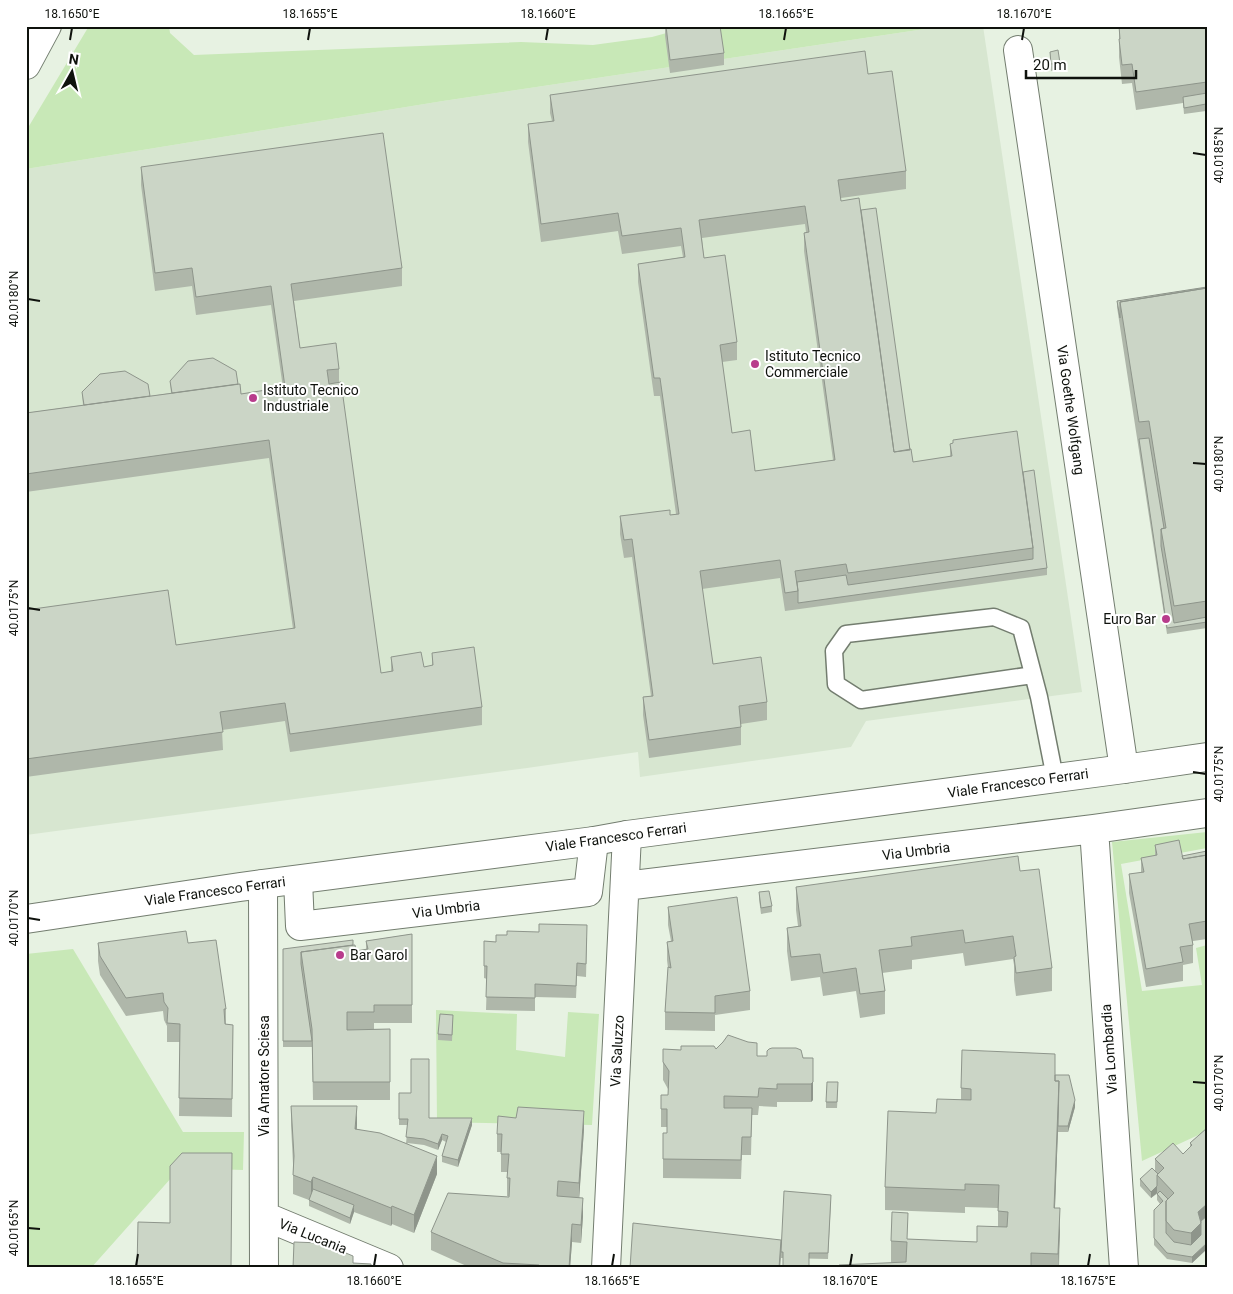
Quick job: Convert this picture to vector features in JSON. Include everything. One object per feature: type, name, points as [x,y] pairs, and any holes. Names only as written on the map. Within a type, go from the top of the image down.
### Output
[{"type":"street","points":[[26,65],[47,26]]},
{"type":"street","name":"Via Goethe Wolfgang","points":[[1018,50],[1124,769]]},
{"type":"street","name":"Viale Francesco Ferrari","points":[[26,919],[263,884],[594,841],[1207,757]]},
{"type":"street","name":"Via Umbria","points":[[625,886],[1094,830],[1207,813]]},
{"type":"street","name":"Via Lombardia","points":[[1094,830],[1124,1268]]},
{"type":"street","name":"Via Saluzzo","points":[[606,1268],[627,835]]},
{"type":"street","name":"Via Umbria","points":[[298,880],[300,926],[588,892],[594,841]]},
{"type":"street","name":"Via Amatore Sciesa","points":[[263,884],[264,1268]]},
{"type":"street","name":"Via Lucania","points":[[264,1216],[389,1268]]},
{"type":"lane","points":[[1034,675],[861,700],[836,684],[834,651],[846,634],[994,617],[1021,628],[1034,675],[1039,697],[1055,778]]},
{"type":"shaded area","points":[[945,26],[983,26],[1082,692],[866,721],[851,747],[640,777],[638,752],[26,835],[26,169],[443,101]]},
{"type":"green space","points":[[89,26],[169,26],[170,33],[194,55],[521,42],[593,45],[652,37],[692,26],[945,26],[443,101],[26,169],[26,131]]},
{"type":"green space","points":[[1207,832],[1207,848],[1121,864],[1142,991],[1202,985],[1196,948],[1207,945],[1207,1131],[1142,1161],[1112,842]]},
{"type":"green space","points":[[73,949],[183,1132],[244,1132],[243,1170],[180,1168],[91,1268],[26,1268],[26,954]]},
{"type":"green space","points":[[436,1010],[517,1014],[516,1050],[565,1057],[568,1012],[599,1014],[592,1125],[437,1122]]},
{"type":"building","points":[[666,26],[720,26],[724,53],[670,60]]},
{"type":"building","points":[[1119,26],[1207,26],[1207,82],[1136,92],[1132,64],[1122,65]]},
{"type":"building","points":[[1058,50],[1060,63],[1051,64],[1050,52]]},
{"type":"building","points":[[865,51],[868,74],[892,71],[906,171],[838,180],[841,201],[859,198],[894,452],[911,449],[913,462],[952,456],[950,444],[953,443],[953,440],[1017,431],[1033,548],[848,573],[846,564],[795,571],[798,591],[785,593],[780,560],[700,571],[713,664],[761,657],[767,702],[739,706],[741,727],[649,740],[643,697],[653,696],[632,539],[624,540],[620,516],[670,510],[670,515],[679,514],[660,378],[654,378],[638,264],[685,257],[681,228],[622,236],[618,213],[541,224],[528,124],[554,121],[550,95]],"holes":[[[805,206],[809,232],[804,233],[835,460],[755,471],[750,430],[732,433],[720,345],[737,342],[725,255],[704,258],[699,220]]]},
{"type":"building","points":[[1207,93],[1207,113],[1206,104],[1184,108],[1183,97]]},
{"type":"building","points":[[383,133],[402,268],[291,284],[300,348],[336,343],[339,369],[327,370],[329,384],[341,382],[381,673],[393,671],[391,657],[421,652],[424,667],[433,665],[432,653],[474,647],[482,707],[290,734],[285,703],[220,712],[223,732],[26,759],[26,610],[168,590],[176,645],[295,628],[269,440],[26,474],[26,413],[240,384],[241,394],[285,387],[271,286],[196,297],[192,268],[155,273],[141,167]]},
{"type":"building","points":[[876,208],[910,450],[894,452],[861,210]]},
{"type":"building","points":[[1207,287],[1120,302],[1120,318],[1117,301]]},
{"type":"building","points":[[1207,288],[1207,601],[1174,606],[1161,529],[1166,528],[1149,421],[1139,422],[1120,302]]},
{"type":"building","points":[[213,358],[236,371],[238,384],[172,393],[170,381],[188,361]]},
{"type":"building","points":[[125,371],[148,384],[150,396],[84,405],[82,392],[100,374]]},
{"type":"building","points":[[1149,438],[1164,528],[1161,529],[1161,546],[1174,623],[1207,617],[1207,622],[1167,628],[1139,439]]},
{"type":"building","points":[[1034,470],[1047,568],[798,603],[797,582],[846,575],[848,585],[1033,559],[1023,472]]},
{"type":"building","points":[[1179,840],[1183,859],[1207,855],[1207,921],[1189,924],[1193,945],[1180,947],[1183,962],[1146,969],[1129,874],[1144,872],[1141,858],[1157,855],[1155,845]]},
{"type":"building","points":[[1207,851],[1207,855],[1183,859],[1182,856]]},
{"type":"building","points":[[1018,856],[1020,871],[1039,869],[1052,968],[1016,973],[1013,936],[965,943],[963,930],[911,937],[912,946],[879,950],[885,991],[860,994],[856,968],[823,973],[820,954],[791,957],[787,928],[801,926],[796,887]]},
{"type":"building","points":[[769,891],[772,906],[761,908],[759,892]]},
{"type":"building","points":[[737,897],[750,991],[715,996],[715,1013],[665,1012],[668,967],[671,968],[667,942],[673,941],[668,907]]},
{"type":"building","points":[[539,924],[587,925],[586,964],[577,963],[576,986],[535,984],[535,998],[486,997],[487,966],[484,966],[484,941],[496,942],[496,935],[507,935],[507,931],[539,932]]},
{"type":"building","points":[[186,931],[188,943],[216,940],[226,1009],[224,1009],[225,1024],[233,1025],[232,1099],[179,1098],[180,1024],[167,1023],[168,1008],[164,1002],[163,993],[126,998],[100,956],[98,943]]},
{"type":"building","points":[[412,934],[412,1005],[374,1005],[374,1012],[347,1012],[347,1030],[390,1029],[390,1082],[313,1082],[312,1029],[301,952],[355,945],[356,951],[368,949],[366,941]]},
{"type":"building","points":[[353,940],[353,945],[301,952],[312,1041],[283,1041],[283,949]]},
{"type":"building","points":[[440,1014],[453,1015],[452,1035],[438,1034]]},
{"type":"building","points":[[728,1035],[757,1043],[757,1056],[767,1056],[767,1051],[772,1048],[796,1048],[801,1050],[803,1058],[813,1058],[813,1082],[811,1084],[777,1084],[777,1089],[759,1088],[758,1097],[724,1096],[724,1108],[752,1108],[751,1137],[742,1137],[741,1160],[663,1159],[663,1133],[667,1133],[667,1109],[661,1109],[661,1095],[668,1095],[669,1071],[663,1062],[663,1049],[681,1050],[681,1046],[714,1046],[716,1049]]},
{"type":"building","points":[[962,1050],[1055,1054],[1055,1081],[1059,1081],[1054,1208],[1060,1208],[1058,1254],[1031,1253],[1031,1268],[839,1268],[839,1265],[906,1262],[907,1242],[891,1241],[892,1212],[908,1213],[907,1239],[977,1242],[977,1226],[1007,1227],[1008,1212],[998,1211],[999,1185],[965,1184],[965,1190],[885,1187],[888,1111],[936,1113],[937,1099],[971,1100],[971,1089],[961,1088]]},
{"type":"building","points":[[411,1059],[429,1059],[429,1118],[472,1118],[458,1160],[442,1156],[448,1136],[442,1134],[438,1144],[424,1139],[406,1137],[408,1119],[399,1119],[399,1093],[411,1093]]},
{"type":"building","points":[[1055,1075],[1069,1075],[1075,1100],[1068,1126],[1058,1126],[1059,1081],[1055,1081]]},
{"type":"building","points":[[827,1082],[838,1082],[837,1102],[826,1102]]},
{"type":"building","points":[[291,1106],[357,1106],[355,1129],[380,1133],[437,1156],[414,1215],[392,1206],[391,1208],[313,1177],[311,1182],[293,1175],[294,1156]]},
{"type":"building","points":[[518,1107],[584,1111],[579,1183],[558,1181],[557,1196],[583,1198],[581,1225],[572,1224],[569,1268],[539,1268],[539,1265],[503,1263],[431,1232],[448,1193],[509,1197],[510,1178],[507,1178],[509,1154],[501,1154],[502,1134],[497,1134],[498,1116],[516,1118]]},
{"type":"building","points":[[1207,1128],[1207,1204],[1198,1212],[1201,1223],[1191,1233],[1174,1230],[1166,1221],[1166,1201],[1174,1193],[1157,1175],[1164,1168],[1155,1159],[1173,1143],[1183,1154],[1192,1145],[1190,1143]]},
{"type":"building","points":[[182,1153],[232,1153],[231,1268],[137,1268],[138,1222],[170,1223],[170,1166]]},
{"type":"building","points":[[1152,1168],[1158,1174],[1157,1186],[1151,1192],[1140,1179]]},
{"type":"building","points":[[313,1189],[354,1205],[350,1218],[309,1200]]},
{"type":"building","points":[[784,1191],[831,1195],[828,1253],[809,1253],[809,1268],[783,1268],[783,1252],[781,1252]]},
{"type":"building","points":[[1160,1191],[1168,1199],[1166,1201],[1166,1233],[1174,1242],[1191,1245],[1201,1235],[1201,1221],[1207,1216],[1207,1243],[1192,1257],[1167,1253],[1154,1238],[1154,1210],[1163,1201],[1157,1194]]},
{"type":"building","points":[[633,1223],[781,1240],[779,1268],[630,1268]]},
{"type":"building","points":[[294,1242],[322,1243],[353,1256],[353,1263],[371,1264],[371,1268],[293,1268]]},
{"type":"place","name":"Istituto Tecnico Commerciale","points":[[755,364]]},
{"type":"place","name":"Istituto Tecnico Industriale","points":[[253,398]]},
{"type":"place","name":"Euro Bar","points":[[1166,619]]},
{"type":"place","name":"Bar Garol","points":[[340,955]]}]
